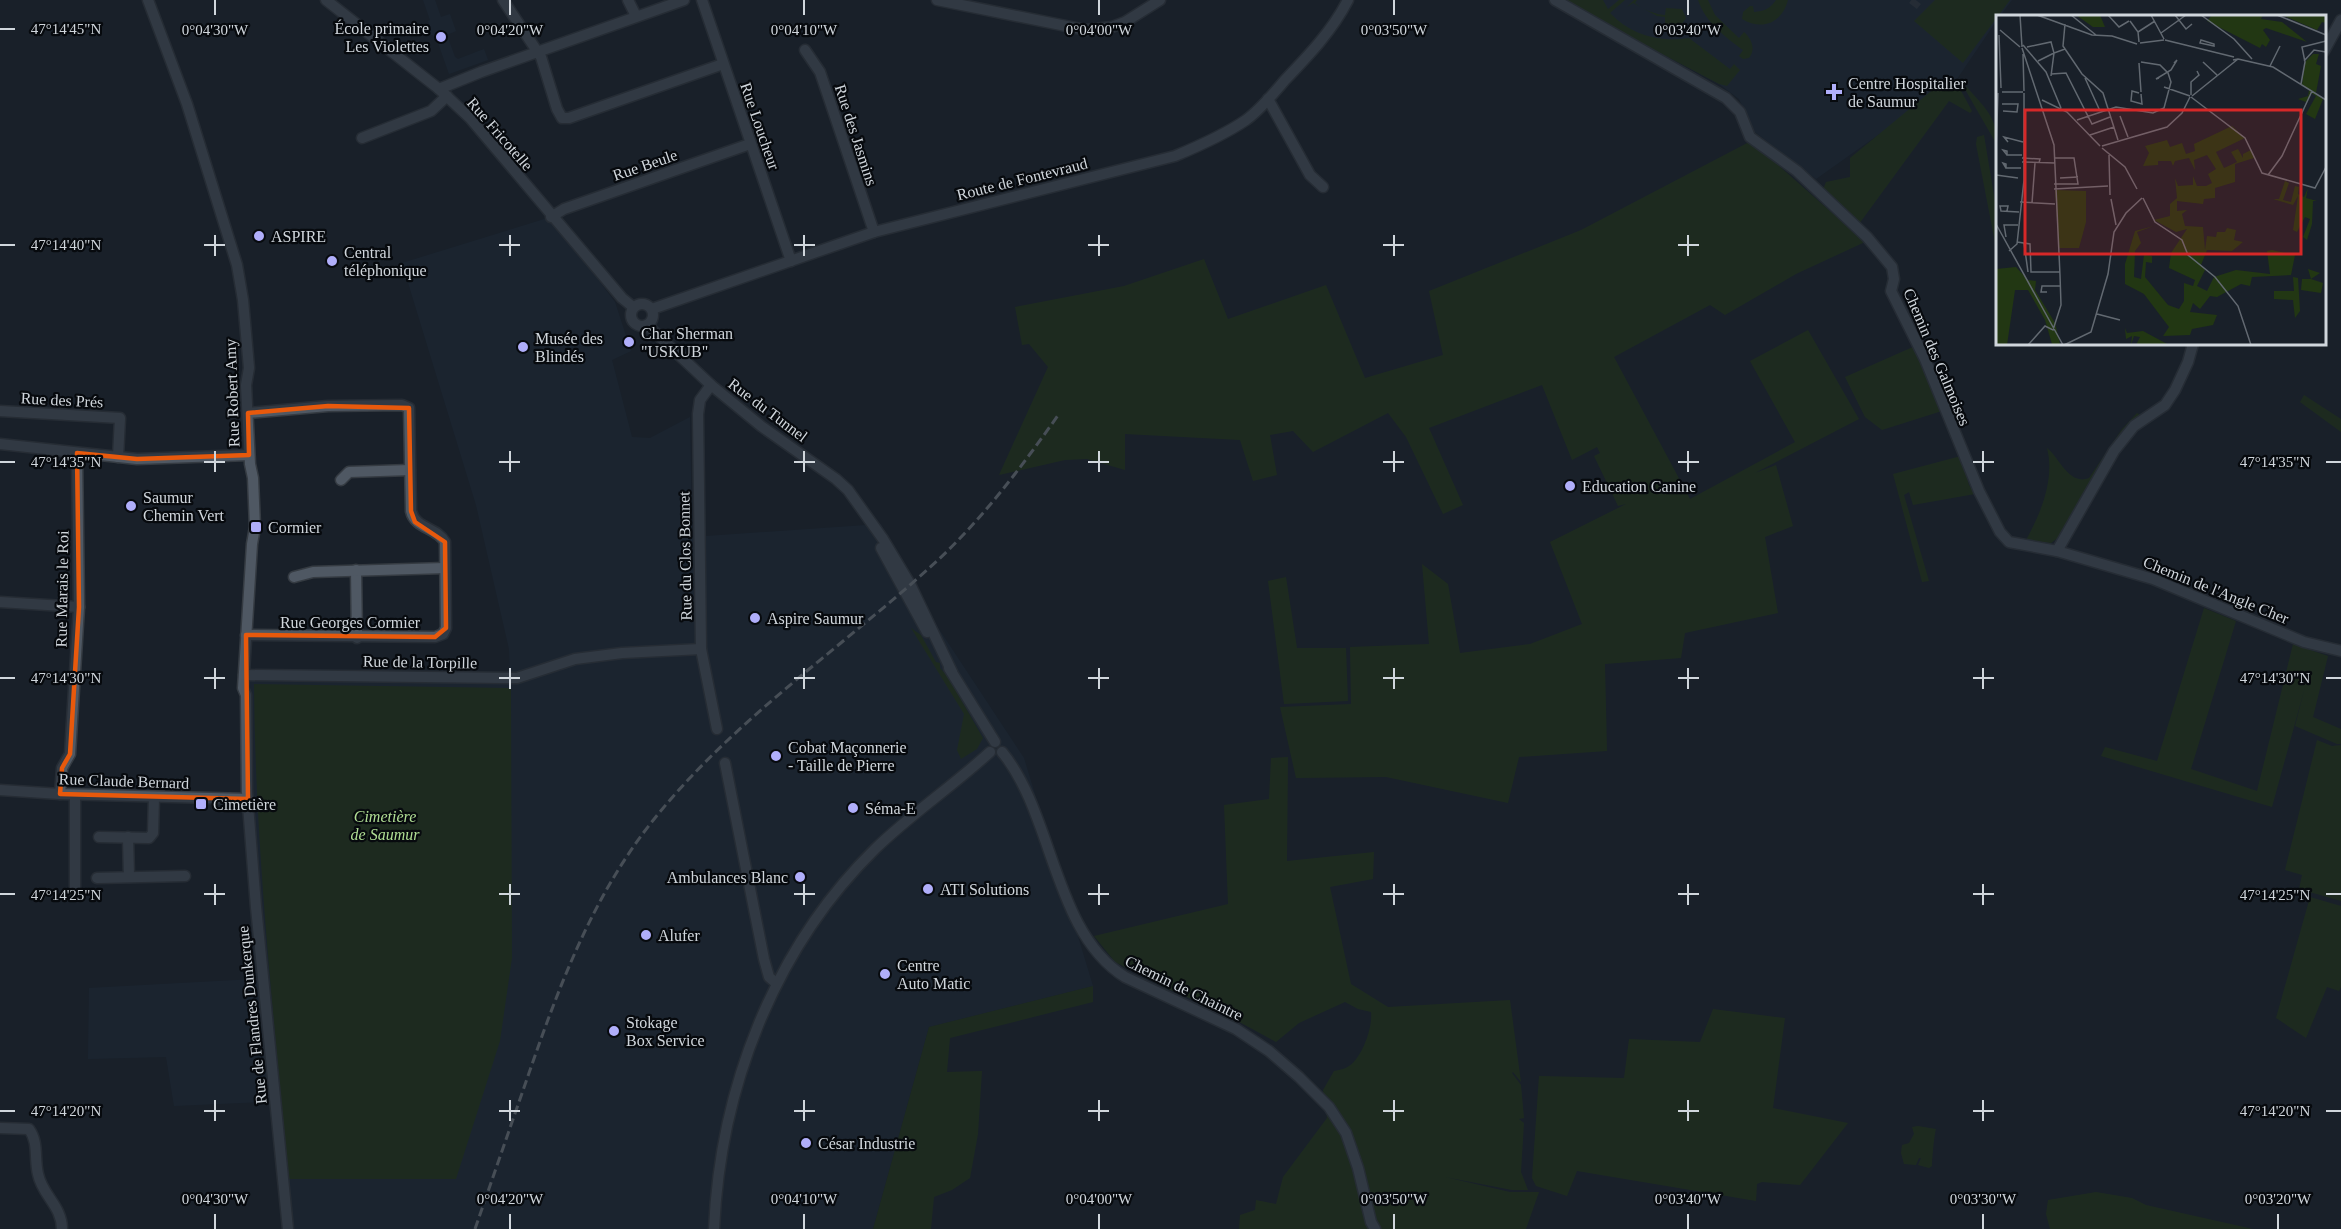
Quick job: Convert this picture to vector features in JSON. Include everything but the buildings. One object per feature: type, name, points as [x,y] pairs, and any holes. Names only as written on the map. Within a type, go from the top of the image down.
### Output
[{"type":"street","name":"Rue Robert Amy","points":[[148,0],[187,104],[237,265],[243,300],[249,368],[246,385],[255,527],[244,675],[248,799]]},
{"type":"street","name":"Rue Fricotelle","points":[[326,0],[443,93],[470,118],[551,217],[622,298],[633,307]]},
{"type":"street","points":[[503,0],[538,51],[562,118],[569,118],[723,64]]},
{"type":"street","points":[[628,0],[636,16]]},
{"type":"street","points":[[362,138],[430,111],[443,93],[445,85],[684,0]]},
{"type":"street","name":"Rue Loucheur","points":[[702,0],[790,261]]},
{"type":"street","points":[[937,0],[1086,30],[1112,27],[1125,22],[1160,0]]},
{"type":"street","name":"Route de Fontevraud","points":[[651,309],[874,232],[1175,156],[1204,144],[1243,122],[1268,99],[1318,45],[1333,26],[1348,0]]},
{"type":"street","name":"Chemin des Galmoises","points":[[1555,0],[1726,98],[1740,112],[1750,137],[1797,171],[1868,237],[1892,267],[1894,279],[1891,291],[1925,359],[1978,491],[2000,531],[2009,542]]},
{"type":"street","points":[[2326,49],[2341,20]]},
{"type":"street","name":"Rue des Jasmins","points":[[805,50],[820,72],[874,232]]},
{"type":"street","points":[[1268,99],[1310,175],[1323,187]]},
{"type":"street","name":"Rue Beule","points":[[551,217],[564,209],[750,144]]},
{"type":"street","points":[[643,303],[651,309],[652,319],[647,325],[638,325],[633,322],[630,315],[633,307],[643,303]]},
{"type":"street","name":"Rue du Tunnel","points":[[647,325],[711,385],[761,426],[848,490],[883,539],[910,584],[952,672],[993,747]]},
{"type":"street","points":[[2057,551],[2114,451],[2134,426],[2165,405],[2175,390],[2188,362],[2193,345]]},
{"type":"street","name":"Rue du Clos Bonnet","points":[[711,385],[700,400],[698,414],[701,649],[717,729]]},
{"type":"street","name":"Rue Georges Cormier","points":[[246,635],[357,638],[435,637],[443,634],[446,628],[445,542],[442,537],[415,522],[412,517],[409,408],[402,405],[328,406],[248,413]]},
{"type":"street","name":"Rue des Prés","points":[[0,411],[120,418],[118,457]]},
{"type":"street","points":[[0,444],[137,459],[249,455]]},
{"type":"street","name":"Rue Marais le Roi","points":[[60,794],[62,768],[70,754],[79,607],[77,453]]},
{"type":"street","points":[[342,480],[349,471],[410,470]]},
{"type":"street","name":"Chemin de l'Angle Cher","points":[[2009,542],[2057,551],[2153,579],[2304,642],[2341,651]]},
{"type":"street","points":[[294,578],[313,572],[446,568]]},
{"type":"street","points":[[356,570],[357,638]]},
{"type":"street","points":[[0,602],[79,607]]},
{"type":"street","name":"Rue de la Torpille","points":[[244,675],[517,678],[575,659],[622,652],[701,649]]},
{"type":"street","points":[[714,1229],[717,1176],[733,1097],[753,1038],[776,983],[826,906],[875,849],[993,747]]},
{"type":"street","name":"Chemin de Chaintre","points":[[993,747],[996,755],[1002,752],[1026,789],[1064,891],[1077,920],[1101,957],[1112,969],[1125,977],[1236,1029],[1269,1051],[1299,1077],[1329,1107],[1346,1133],[1358,1168],[1371,1222],[1375,1229]]},
{"type":"street","points":[[726,763],[764,959],[769,977],[776,983]]},
{"type":"street","name":"Rue Claude Bernard","points":[[0,790],[75,795],[248,799]]},
{"type":"street","points":[[75,795],[75,894]]},
{"type":"street","points":[[99,837],[149,838],[153,833],[154,797]]},
{"type":"street","name":"Rue de Flandres Dunkerque","points":[[248,799],[288,1229]]},
{"type":"street","points":[[128,837],[129,877]]},
{"type":"street","points":[[97,878],[185,876]]},
{"type":"street","points":[[0,1128],[29,1129],[36,1138],[38,1174],[41,1183],[60,1212],[62,1229]]},
{"type":"highlighted area","points":[[328,406],[409,408],[411,511],[415,522],[445,542],[446,628],[435,637],[246,635],[248,799],[60,794],[62,768],[70,754],[79,607],[77,453],[137,459],[249,455],[248,413]]},
{"type":"shaded area","name":"École primaire Les Violettes","points":[[423,0],[435,0],[441,17],[450,14],[456,31],[447,35],[455,57],[458,59],[484,49],[488,60],[449,74],[437,40],[431,35],[428,27],[430,27],[428,21],[430,20]]},
{"type":"shaded area","name":"Centre Hospitalier de Saumur","points":[[1566,0],[2012,0],[2001,15],[1996,15],[1996,21],[1957,79],[1816,179],[1755,132],[1739,99],[1719,84],[1613,28]]},
{"type":"shaded area","points":[[551,217],[615,302],[631,351],[612,360],[632,437],[650,438],[690,417],[692,537],[881,524],[927,611],[1024,758],[1093,986],[929,1027],[873,1229],[291,1229],[280,1101],[174,1106],[166,1057],[88,1059],[89,988],[255,979],[244,796],[240,671],[510,672],[509,649],[476,505],[402,263]]},
{"type":"green space","points":[[1566,0],[1603,0],[1608,9],[1619,0],[1625,0],[1610,13],[1627,27],[1646,36],[1657,38],[1689,38],[1730,69],[1734,64],[1740,70],[1727,86],[1719,84],[1613,28]]},
{"type":"green space","points":[[1698,0],[1708,0],[1715,15],[1739,38],[1744,32],[1747,35],[1753,48],[1749,58],[1743,59],[1739,56],[1743,50],[1711,22]]},
{"type":"green space","points":[[1776,0],[1788,0],[1781,14],[1770,23],[1749,23],[1742,19],[1743,12],[1750,6],[1753,6],[1754,12],[1761,11]]},
{"type":"green space","points":[[1935,0],[2010,0],[1999,15],[1996,15],[1996,19],[1963,63],[1914,21]]},
{"type":"green space","points":[[1643,8],[1665,15],[1666,8],[1682,9],[1686,18],[1682,24],[1665,24],[1665,17],[1657,16]]},
{"type":"green space","points":[[1947,78],[1959,87],[1972,111],[1970,113],[1949,101],[1859,224],[1822,192],[1826,182],[1850,177],[1850,158]]},
{"type":"green space","points":[[1966,86],[1988,112],[1995,127],[1996,143],[1966,91]]},
{"type":"green space","points":[[1984,135],[1996,208],[1996,248],[1976,144],[1977,137]]},
{"type":"green space","points":[[1751,141],[1865,242],[1796,274],[1725,315],[1710,305],[1614,357],[1690,499],[1795,442],[1750,361],[1808,330],[1859,419],[1755,473],[1776,465],[1793,526],[1765,537],[1778,613],[1685,633],[1681,658],[1605,664],[1607,751],[1519,757],[1508,803],[1386,777],[1296,778],[1280,707],[1351,704],[1350,647],[1429,644],[1422,564],[1448,584],[1460,653],[1530,644],[1582,624],[1550,542],[1626,504],[1618,506],[1594,456],[1600,453],[1597,447],[1572,460],[1542,385],[1429,428],[1463,505],[1443,514],[1406,437],[1388,413],[1313,452],[1293,431],[1270,435],[1277,475],[1253,481],[1240,440],[1125,434],[1125,470],[1087,459],[1065,460],[999,475],[1048,367],[1029,344],[1022,345],[1015,307],[1124,286],[1204,259],[1228,319],[1326,285],[1365,378],[1443,355],[1429,291],[1581,230]]},
{"type":"green space","points":[[1915,346],[1942,411],[1882,430],[1865,417],[1845,377]]},
{"type":"green space","points":[[2304,395],[2341,419],[2341,432],[2300,402]]},
{"type":"green space","points":[[2137,413],[2144,417],[2059,537],[2051,543],[2026,540],[2037,519],[2048,484],[2047,448],[2070,474],[2076,478],[2089,478],[2122,429]]},
{"type":"green space","points":[[1961,456],[1969,485],[1975,494],[1913,505],[1909,492],[1904,495],[1929,581],[1922,582],[1893,474]]},
{"type":"green space","points":[[1286,577],[1297,648],[1346,648],[1348,701],[1284,704],[1268,581]]},
{"type":"green space","points":[[2204,608],[2236,621],[2191,769],[2257,791],[2293,644],[2328,656],[2313,717],[2341,729],[2341,744],[2295,726],[2305,687],[2272,807],[2101,756],[2105,747],[2157,761]]},
{"type":"green space","points":[[911,628],[921,635],[936,662],[940,663],[940,668],[948,677],[983,738],[977,749],[961,759],[957,750],[964,714]]},
{"type":"green space","name":"Cimetière de Saumur","points":[[254,684],[511,688],[512,958],[500,1041],[456,1179],[288,1179],[262,870]]},
{"type":"green space","points":[[2317,740],[2332,746],[2341,745],[2341,901],[2299,889],[2302,875],[2285,870]]},
{"type":"green space","points":[[1288,757],[1287,861],[1374,852],[1373,879],[1330,887],[1351,984],[1388,1007],[1510,1000],[1521,1082],[1512,1073],[1521,1085],[1524,1118],[1519,1119],[1524,1123],[1521,1172],[1528,1190],[1512,1190],[1445,1177],[1510,1192],[1539,1192],[1526,1229],[1239,1229],[1240,1215],[1255,1210],[1256,1200],[1276,1204],[1283,1177],[1327,1118],[1323,1090],[1334,1071],[1344,1069],[1354,1062],[1366,1042],[1371,1012],[1358,1009],[1345,1002],[1299,1023],[1276,1042],[1219,1011],[1115,962],[1094,936],[1228,904],[1224,805],[1269,799],[1271,758]]},
{"type":"green space","points":[[2310,897],[2341,906],[2341,987],[2339,991],[2327,987],[2306,1038],[2276,1018]]},
{"type":"green space","points":[[1093,986],[1093,1002],[950,1038],[947,1072],[982,1071],[978,1134],[970,1178],[952,1190],[934,1197],[931,1229],[873,1229],[929,1027]]},
{"type":"green space","points":[[1713,1009],[1785,1018],[1773,1108],[1848,1123],[1800,1185],[1762,1182],[1757,1184],[1756,1201],[1577,1171],[1567,1196],[1536,1186],[1532,1178],[1539,1076],[1624,1078],[1629,1039],[1700,1042]]},
{"type":"green space","points":[[1912,1127],[1936,1129],[1932,1166],[1929,1168],[1918,1165],[1921,1158],[1916,1165],[1904,1164],[1901,1153],[1902,1145],[1909,1143],[1914,1134]]},
{"type":"green space","points":[[2096,1192],[2132,1198],[2146,1205],[2253,1229],[2050,1229],[2046,1214],[2048,1200]]},
{"type":"tunnel","points":[[1913,6],[1917,1]]},
{"type":"railway","points":[[475,1229],[540,1041],[577,948],[607,888],[644,832],[710,757],[785,690],[901,593],[972,526],[1031,453],[1059,414]]},
{"type":"place","name":"École primaire Les Violettes","points":[[441,37]]},
{"type":"place","name":"Centre Hospitalier de Saumur","points":[[1834,92]]},
{"type":"place","name":"ASPIRE","points":[[259,236]]},
{"type":"place","name":"Central téléphonique","points":[[332,261]]},
{"type":"place","name":"Char Sherman \"USKUB\"","points":[[629,342]]},
{"type":"place","name":"Musée des Blindés","points":[[523,347]]},
{"type":"place","name":"Education Canine","points":[[1570,486]]},
{"type":"place","name":"Saumur Chemin Vert","points":[[131,506]]},
{"type":"place","name":"Cormier","points":[[256,527]]},
{"type":"place","name":"Aspire Saumur","points":[[755,618]]},
{"type":"place","name":"Cobat Maçonnerie - Taille de Pierre","points":[[776,756]]},
{"type":"place","name":"Cimetière","points":[[201,804]]},
{"type":"place","name":"Séma-E","points":[[853,808]]},
{"type":"place","name":"Ambulances Blanc","points":[[800,877]]},
{"type":"place","name":"ATI Solutions","points":[[928,889]]},
{"type":"place","name":"Alufer","points":[[646,935]]},
{"type":"place","name":"Centre Auto Matic","points":[[885,974]]},
{"type":"place","name":"Stokage Box Service","points":[[614,1031]]},
{"type":"place","name":"César Industrie","points":[[806,1143]]}]
